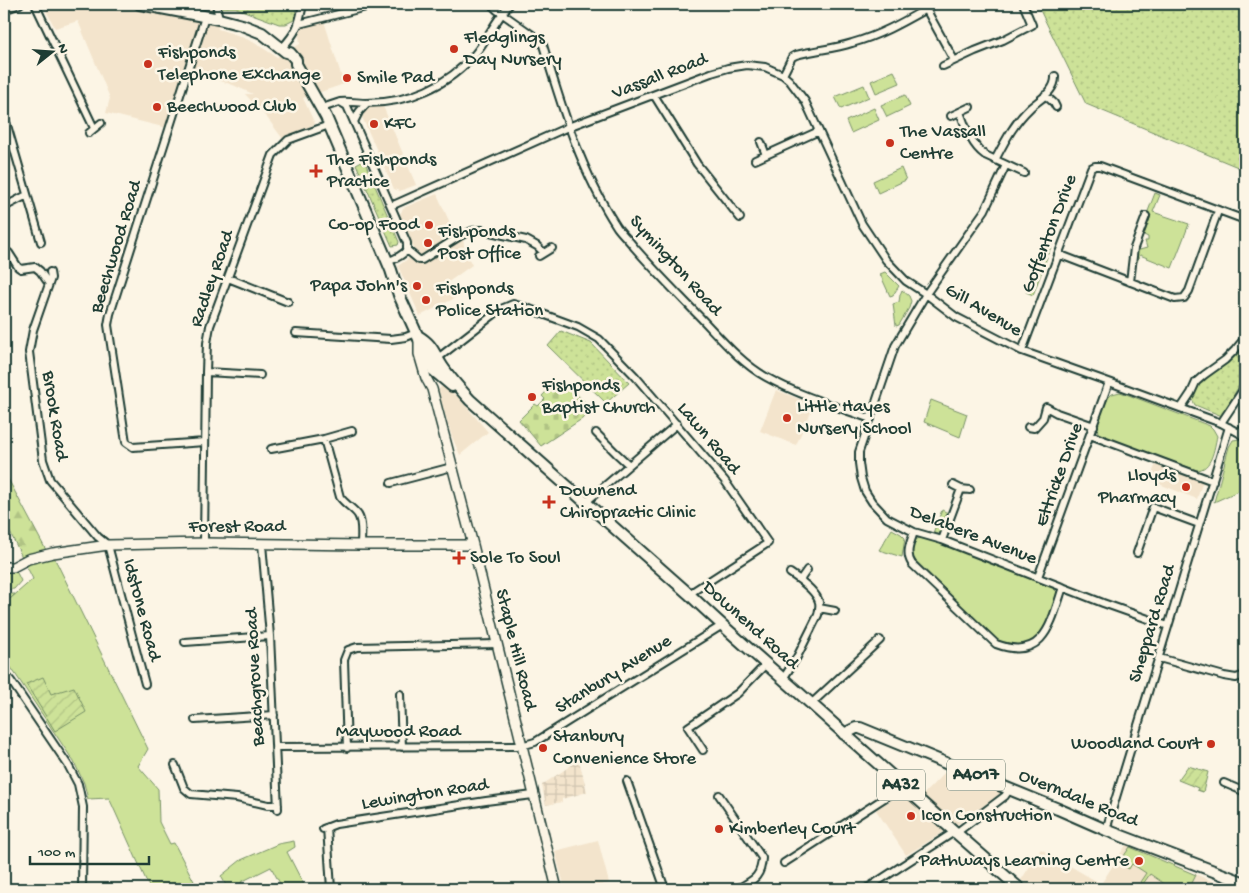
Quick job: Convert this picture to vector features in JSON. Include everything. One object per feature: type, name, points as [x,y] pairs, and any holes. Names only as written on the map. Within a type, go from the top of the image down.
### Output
[{"type":"main road","name":"A432","points":[[140,4],[219,19],[262,33],[292,54],[322,108],[399,295],[433,370]]},
{"type":"main road","name":"A432","points":[[418,337],[427,342],[438,358]]},
{"type":"main road","name":"Staple Hill Road","points":[[418,337],[419,354],[426,378],[432,389],[473,545],[557,889]]},
{"type":"main road","name":"Downend Road","points":[[438,358],[458,387],[470,400],[689,594],[721,626],[812,704],[1020,889]]},
{"type":"main road","name":"Staple Hill Road","points":[[432,389],[433,370]]},
{"type":"main road","name":"Downend Road","points":[[433,370],[452,386],[458,387]]},
{"type":"main road","name":"Forest Road","points":[[8,567],[28,559],[53,553],[108,544],[473,545]]},
{"type":"main road","name":"Overndale Road","points":[[844,734],[860,728],[1106,830],[1245,881]]},
{"type":"street","points":[[4,10],[20,4]]},
{"type":"street","points":[[35,4],[92,130],[101,123]]},
{"type":"street","points":[[216,4],[219,19]]},
{"type":"street","points":[[284,50],[299,24],[303,4]]},
{"type":"street","points":[[299,24],[378,4]]},
{"type":"street","name":"Symington Road","points":[[492,4],[501,13],[534,36],[543,46],[568,127],[599,195],[618,227],[645,260],[745,363],[784,386],[871,419]]},
{"type":"street","points":[[322,108],[348,101],[367,103],[393,101],[415,96],[432,88],[464,66],[476,53],[501,13],[510,4]]},
{"type":"street","points":[[783,75],[790,61],[796,55],[863,40],[935,4]]},
{"type":"street","points":[[943,66],[1032,25],[1024,6]]},
{"type":"street","points":[[926,9],[954,60]]},
{"type":"street","name":"Beechwood Road","points":[[205,17],[108,325],[126,442],[133,448],[205,442]]},
{"type":"street","name":"Vassall Road","points":[[391,206],[568,127],[711,73],[747,65],[764,67],[783,75]]},
{"type":"street","name":"Gill Avenue","points":[[783,75],[805,101],[862,222],[886,260],[906,281],[956,317],[1022,351],[1221,423],[1245,438]]},
{"type":"street","points":[[996,160],[1010,132],[1031,107],[1046,96],[1056,82],[1056,76]]},
{"type":"street","points":[[654,95],[696,164],[740,218]]},
{"type":"street","points":[[1046,96],[1056,107]]},
{"type":"street","points":[[340,102],[347,106],[391,206],[407,250],[419,260],[422,260],[460,236],[472,231],[481,230],[526,240],[537,246],[542,254],[552,248]]},
{"type":"street","points":[[354,122],[359,112],[367,103]]},
{"type":"street","points":[[951,116],[970,107]]},
{"type":"street","points":[[960,112],[976,148],[985,155],[1024,173]]},
{"type":"street","points":[[4,115],[41,242]]},
{"type":"street","name":"Radley Road","points":[[204,543],[206,372],[207,343],[210,326],[273,155],[288,140],[329,125]]},
{"type":"street","points":[[756,160],[819,132]]},
{"type":"street","points":[[761,142],[766,155]]},
{"type":"street","name":"Delabere Avenue","points":[[1006,165],[985,210],[926,294],[895,346],[859,452],[861,478],[865,491],[872,502],[887,518],[914,532],[942,540],[1103,603],[1168,626]]},
{"type":"street","name":"Goffenton Drive","points":[[1022,351],[1092,168],[1100,166],[1245,220]]},
{"type":"street","points":[[4,207],[28,195]]},
{"type":"street","points":[[1058,254],[1175,299],[1184,298],[1189,291],[1218,211]]},
{"type":"street","points":[[1130,282],[1134,248],[1146,216]]},
{"type":"street","points":[[387,262],[401,256],[407,250]]},
{"type":"street","points":[[9,253],[18,267],[21,269],[35,267],[49,284]]},
{"type":"street","name":"Brook Road","points":[[50,272],[51,278],[33,330],[29,352],[43,460],[50,480],[98,537],[108,544]]},
{"type":"street","points":[[228,278],[288,302]]},
{"type":"street","name":"Lawn Road","points":[[438,358],[501,309],[513,304],[578,326],[599,339],[677,424],[725,481],[768,543],[689,594]]},
{"type":"street","points":[[296,334],[390,340],[418,337]]},
{"type":"street","points":[[1181,408],[1196,382],[1225,360],[1245,338]]},
{"type":"street","points":[[206,372],[260,375]]},
{"type":"street","name":"Ettricke Drive","points":[[1038,577],[1109,382]]},
{"type":"street","points":[[1221,423],[1245,387]]},
{"type":"street","points":[[1028,427],[1034,428],[1042,418],[1046,407],[1057,413],[1094,426]]},
{"type":"street","points":[[586,502],[677,424]]},
{"type":"street","points":[[1239,433],[1245,426]]},
{"type":"street","name":"Sheppard Road","points":[[1106,830],[1229,427]]},
{"type":"street","points":[[271,449],[324,439],[352,431]]},
{"type":"street","points":[[596,433],[629,464]]},
{"type":"street","points":[[1090,435],[1213,481]]},
{"type":"street","points":[[324,439],[340,497],[358,516],[361,545]]},
{"type":"street","points":[[391,483],[452,467]]},
{"type":"street","points":[[953,485],[961,489],[970,490]]},
{"type":"street","points":[[942,540],[961,489]]},
{"type":"street","points":[[1137,553],[1153,506],[1199,524]]},
{"type":"street","points":[[914,532],[908,548],[912,564],[996,644],[1009,649],[1022,649],[1031,645],[1047,632],[1063,587]]},
{"type":"street","name":"Idstone Road","points":[[108,544],[145,684]]},
{"type":"street","name":"Beachgrove Road","points":[[176,764],[184,788],[191,794],[236,798],[278,807],[270,636],[262,544]]},
{"type":"street","points":[[800,580],[807,570]]},
{"type":"street","points":[[783,679],[797,657],[818,614],[819,608],[818,600],[813,593],[790,573]]},
{"type":"street","points":[[819,608],[835,610]]},
{"type":"street","name":"Stanbury Avenue","points":[[522,746],[535,742],[721,626]]},
{"type":"street","points":[[185,642],[270,636]]},
{"type":"street","points":[[812,704],[880,640]]},
{"type":"street","points":[[348,748],[344,660],[348,650],[358,647],[497,644]]},
{"type":"street","points":[[1159,658],[1224,676],[1236,678],[1245,675]]},
{"type":"street","points":[[703,750],[688,727],[738,693],[766,664]]},
{"type":"street","points":[[4,673],[68,765],[78,784],[83,807],[82,889]]},
{"type":"street","points":[[400,694],[402,747]]},
{"type":"street","points":[[195,720],[274,715]]},
{"type":"street","name":"Maywood Road","points":[[276,747],[522,746]]},
{"type":"street","points":[[627,781],[665,889]]},
{"type":"street","points":[[1224,783],[1245,792]]},
{"type":"street","points":[[784,863],[903,786]]},
{"type":"street","points":[[866,889],[960,830],[1005,796],[1009,790]]},
{"type":"street","name":"Lewington Road","points":[[331,889],[325,828],[336,824],[533,794]]},
{"type":"street","points":[[719,795],[737,827],[762,858],[761,869],[757,877],[737,889]]},
{"type":"shaded area","points":[[43,4],[219,4],[218,29],[253,42],[277,57],[300,44],[299,35],[302,26],[324,21],[344,84],[303,98],[315,124],[283,139],[245,94],[253,94],[202,75],[185,73],[167,128],[106,113],[110,98],[78,21],[55,28]]},
{"type":"shaded area","points":[[383,106],[416,185],[400,191],[394,189],[362,117],[367,107]]},
{"type":"shaded area","points":[[437,194],[454,232],[463,238],[465,251],[472,265],[447,283],[455,298],[420,316],[398,266],[416,253],[400,215],[403,208]]},
{"type":"shaded area","points":[[441,387],[445,387],[459,398],[488,432],[460,455],[452,437],[443,407],[439,392]]},
{"type":"shaded area","name":"Little Hayes Nursery School","points":[[776,390],[814,405],[796,445],[760,431]]},
{"type":"shaded area","points":[[1156,464],[1203,481],[1197,499],[1149,480]]},
{"type":"shaded area","points":[[579,760],[587,792],[562,799],[562,802],[546,805],[542,785]]},
{"type":"shaded area","points":[[948,769],[1001,791],[1001,793],[964,820],[906,855],[876,810],[902,793],[914,804]]},
{"type":"shaded area","points":[[598,840],[609,883],[584,889],[565,889],[555,851]]},
{"type":"shaded area","name":"Pathways Learning Centre","points":[[1126,845],[1214,882],[1209,889],[1032,889],[1021,880],[1041,849],[1101,884]]},
{"type":"green space","points":[[219,4],[297,4],[294,20],[286,24],[279,24],[236,8],[220,8]]},
{"type":"green space","points":[[1037,4],[1245,4],[1245,170],[1086,104]]},
{"type":"green space","points":[[894,71],[900,83],[876,93],[871,81]]},
{"type":"green space","points":[[864,85],[869,97],[841,109],[835,97]]},
{"type":"green space","points":[[905,95],[910,106],[887,117],[881,105]]},
{"type":"green space","points":[[874,108],[879,120],[851,133],[846,121]]},
{"type":"green space","points":[[364,160],[399,242],[398,245],[392,246],[356,164]]},
{"type":"green space","points":[[901,168],[906,180],[878,193],[873,181]]},
{"type":"green space","points":[[1155,193],[1160,195],[1153,212],[1189,224],[1172,268],[1140,255],[1136,262],[1136,251],[1147,248],[1145,241],[1148,241],[1148,237],[1144,235],[1151,215],[1147,214]]},
{"type":"green space","points":[[1050,229],[1057,232],[1048,254],[1043,249]]},
{"type":"green space","points":[[1041,252],[1047,257],[1033,295],[1026,292]]},
{"type":"green space","points":[[885,272],[899,286],[893,295],[890,296],[880,274]]},
{"type":"green space","points":[[902,290],[909,296],[911,301],[899,325],[896,326],[893,304],[899,302]]},
{"type":"green space","points":[[561,331],[591,343],[629,383],[606,403],[548,346]]},
{"type":"green space","points":[[1245,343],[1245,375],[1222,416],[1195,405],[1192,399],[1196,388],[1205,377],[1225,363]]},
{"type":"green space","points":[[563,381],[594,411],[541,446],[519,420],[535,404],[538,406],[545,399],[542,396],[547,391],[546,389],[549,385],[554,390]]},
{"type":"green space","points":[[1120,392],[1210,426],[1217,436],[1211,458],[1206,467],[1196,470],[1098,433],[1098,421],[1108,398],[1112,394]]},
{"type":"green space","points":[[931,400],[967,414],[960,437],[924,422]]},
{"type":"green space","points":[[1240,439],[1245,442],[1245,488],[1214,502],[1229,447],[1233,440]]},
{"type":"green space","points":[[4,470],[47,552],[23,559],[4,520]]},
{"type":"green space","points":[[942,510],[948,513],[943,530],[937,534],[933,533]]},
{"type":"green space","points":[[892,529],[905,538],[902,557],[879,550]]},
{"type":"green space","points":[[920,538],[944,545],[1051,586],[1057,592],[1057,596],[1040,635],[1030,642],[1017,645],[998,641],[912,557],[912,543]]},
{"type":"green space","points":[[54,557],[148,749],[138,766],[158,789],[159,822],[170,844],[174,843],[198,889],[150,889],[109,798],[88,799],[84,783],[74,762],[4,657],[4,594],[15,594],[10,599],[33,579],[26,565]]},
{"type":"green space","points":[[4,569],[15,569],[21,581],[14,589],[4,590]]},
{"type":"green space","points":[[43,677],[51,694],[74,687],[86,712],[55,731],[26,684]]},
{"type":"green space","points":[[1188,766],[1208,772],[1203,792],[1178,780]]},
{"type":"green space","points":[[294,841],[295,847],[287,852],[306,889],[283,889],[271,867],[241,882],[244,889],[228,889],[221,876],[241,860],[278,844]]},
{"type":"green space","points":[[1130,847],[1196,875],[1190,887],[1186,889],[1166,885],[1150,874],[1143,884],[1140,882],[1146,873],[1132,864],[1129,869],[1119,863]]},
{"type":"place","name":"Fledglings Day Nursery","points":[[454,49]]},
{"type":"place","name":"Fishponds Telephone Exchange","points":[[148,64]]},
{"type":"place","name":"Smile Pad","points":[[347,78]]},
{"type":"place","name":"Beechwood Club","points":[[157,107]]},
{"type":"place","name":"KFC","points":[[374,124]]},
{"type":"place","name":"The Vassall Centre","points":[[890,143]]},
{"type":"place","name":"The Fishponds Practice","points":[[316,171]]},
{"type":"place","name":"Co-op Food","points":[[429,225]]},
{"type":"place","name":"Fishponds Post Office","points":[[428,243]]},
{"type":"place","name":"Papa John's","points":[[417,286]]},
{"type":"place","name":"Fishponds Police Station","points":[[426,300]]},
{"type":"place","name":"Fishponds Baptist Church","points":[[532,397]]},
{"type":"place","name":"Little Hayes Nursery School","points":[[787,418]]},
{"type":"place","name":"Lloyds Pharmacy","points":[[1186,487]]},
{"type":"place","name":"Downend Chiropractic Clinic","points":[[549,502]]},
{"type":"place","name":"Sole To Soul","points":[[459,558]]},
{"type":"place","name":"Woodland Court","points":[[1211,744]]},
{"type":"place","name":"Stanbury Convenience Store","points":[[543,748]]},
{"type":"place","name":"Icon Construction","points":[[911,816]]},
{"type":"place","name":"Kimberley Court","points":[[719,829]]},
{"type":"place","name":"Pathways Learning Centre","points":[[1139,861]]}]
